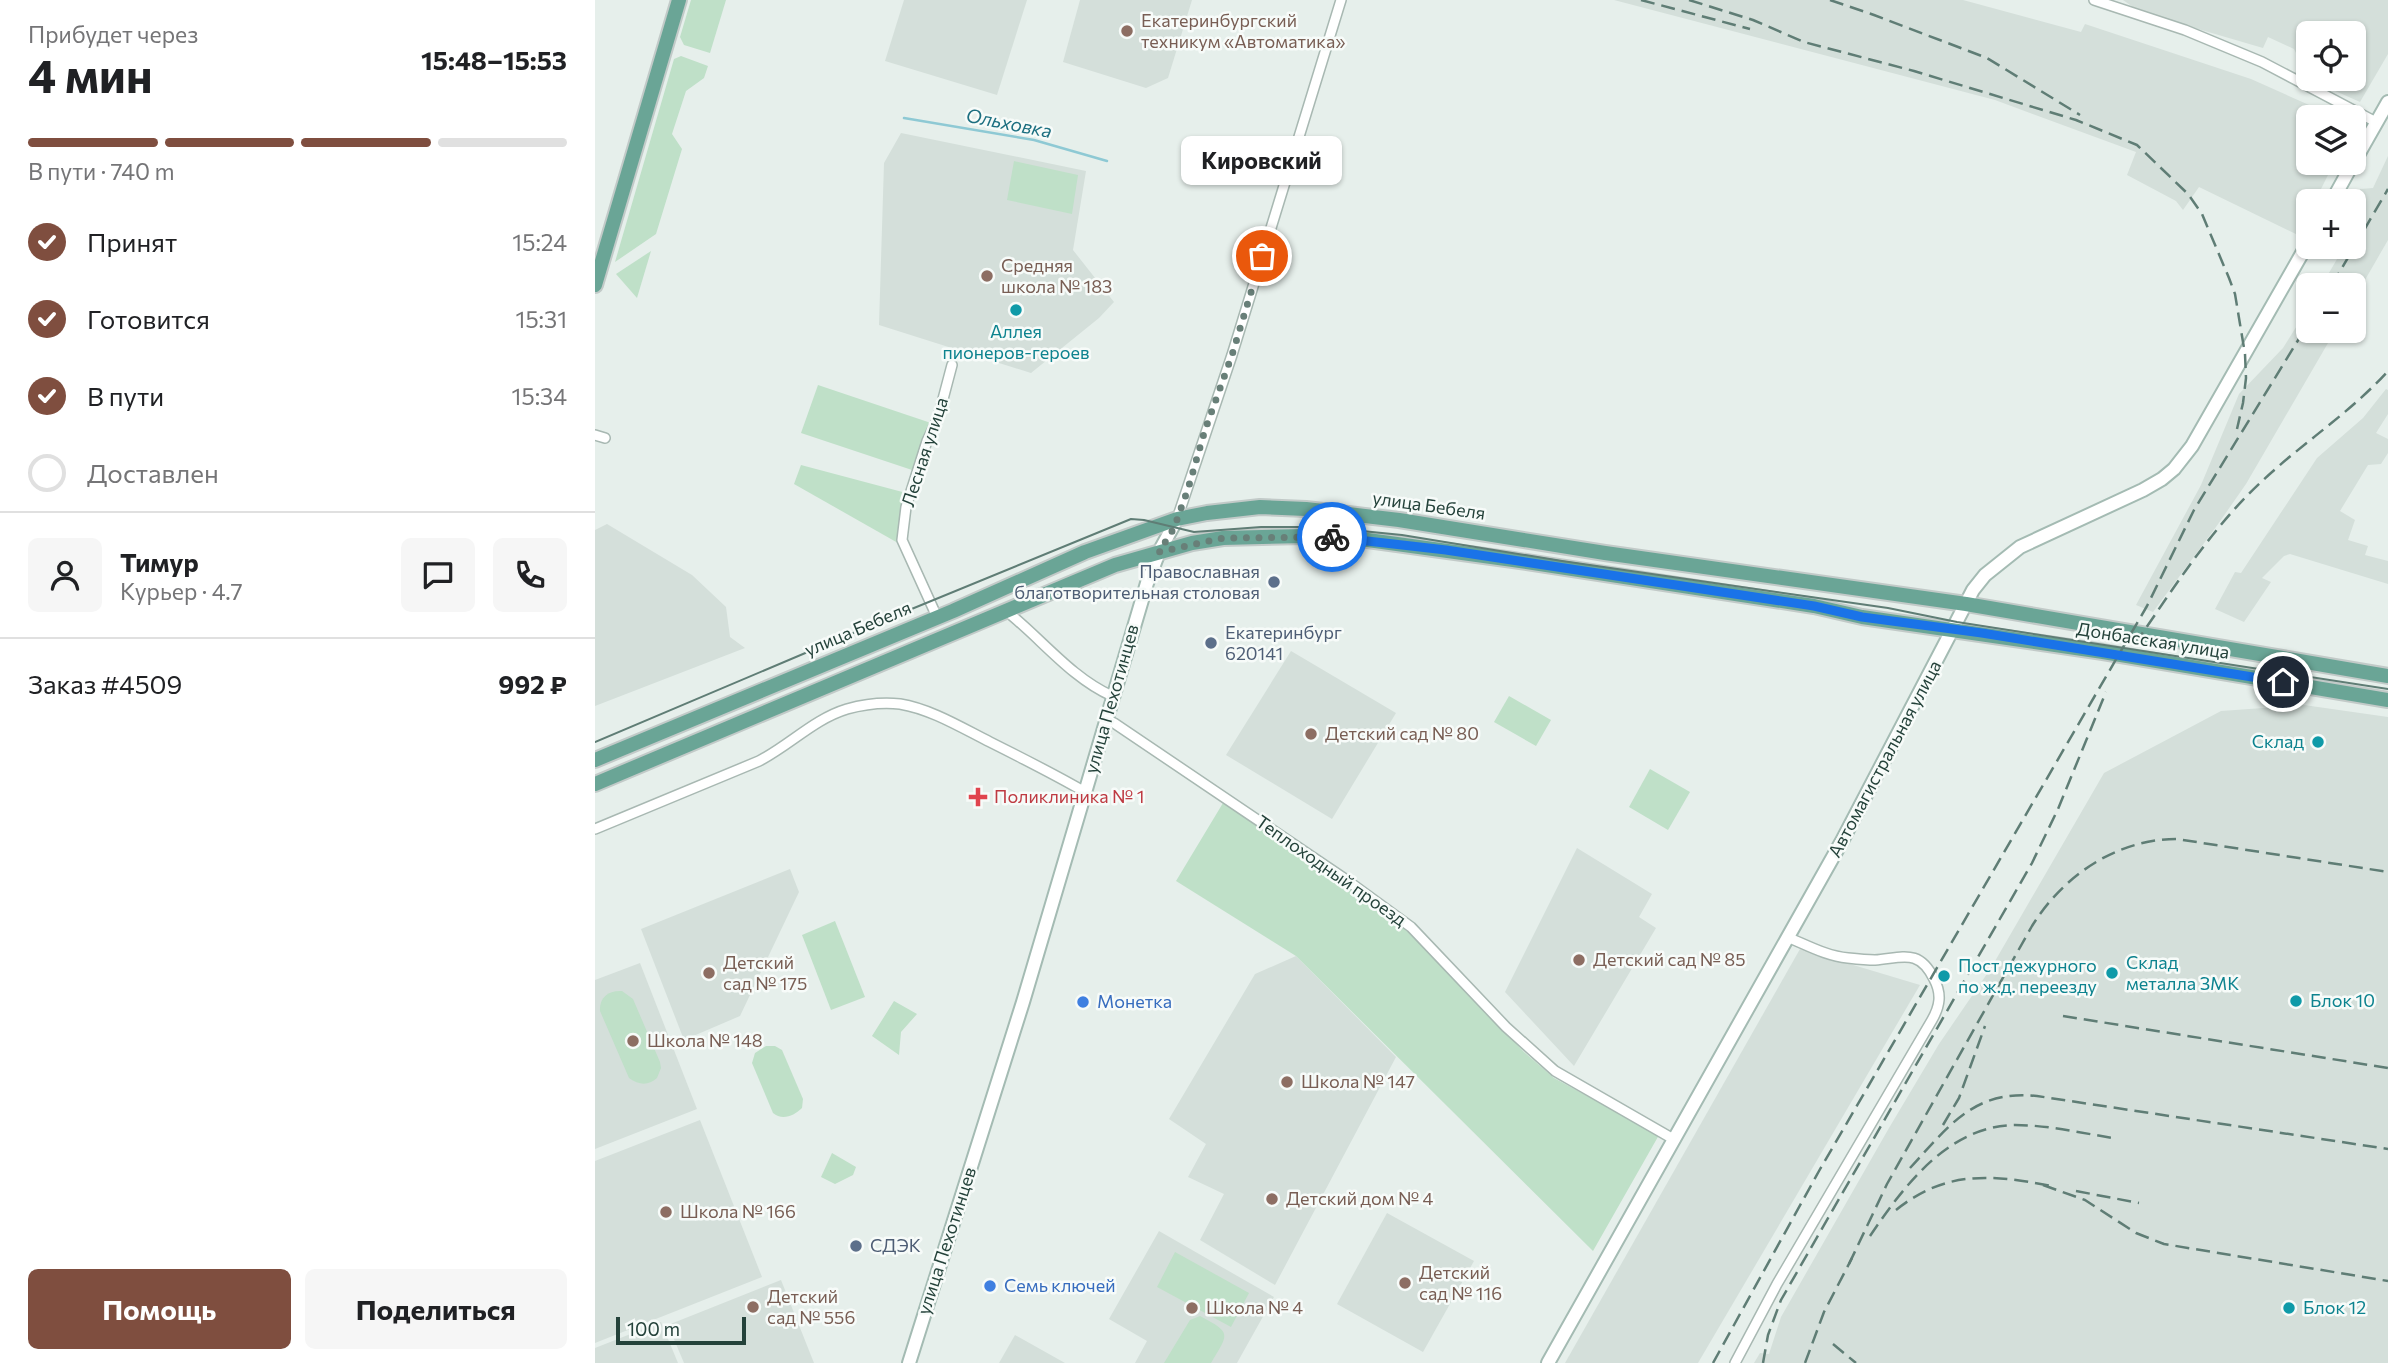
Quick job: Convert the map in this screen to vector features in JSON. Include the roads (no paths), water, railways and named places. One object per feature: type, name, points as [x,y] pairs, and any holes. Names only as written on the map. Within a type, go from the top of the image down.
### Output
[{"type":"main road","points":[[595,285],[679,0]]},
{"type":"main road","points":[[2366,139],[2388,102]]},
{"type":"main road","name":"Автомагистральная улица","points":[[1548,1363],[1842,841],[1966,604],[1985,575],[2009,554],[2143,490],[2174,469],[2192,446],[2299,259]]},
{"type":"main road","name":"улица Бебеля","points":[[595,760],[1085,552],[1177,519],[1207,513],[1259,508],[1319,510],[1966,604]]},
{"type":"main road","name":"улица Пехотинцев","points":[[909,1363],[1019,1016],[1147,583],[1159,552],[1177,519]]},
{"type":"main road","points":[[595,784],[1115,565],[1223,538],[1346,537],[1500,558],[1953,630]]},
{"type":"main road","name":"Донбасская улица","points":[[1966,604],[2388,676]]},
{"type":"main road","name":"Донбасская улица","points":[[1953,630],[2103,652],[2388,700]]},
{"type":"street","name":"улица Пехотинцев","points":[[1177,519],[1232,355],[1341,0]]},
{"type":"street","points":[[2094,0],[2185,30],[2262,62],[2376,122]]},
{"type":"street","name":"Лесная улица","points":[[937,617],[901,540],[906,507],[927,442],[938,418],[952,365]]},
{"type":"street","points":[[1005,610],[1078,675],[1096,689],[1112,696]]},
{"type":"street","points":[[595,830],[759,761],[782,749],[804,730],[845,710],[877,702],[902,704],[922,710],[1085,792]]},
{"type":"street","name":"Теплоходный проезд","points":[[1106,719],[1348,881],[1411,927],[1506,1027],[1555,1071],[1675,1140]]},
{"type":"street","points":[[1734,1363],[1777,1284],[1932,1020],[1940,1001],[1932,975],[1925,964],[1914,957],[1898,956],[1873,960],[1840,957],[1787,937]]},
{"type":"waterway","name":"Ольховка","points":[[904,118],[1034,140],[1107,161]]},
{"type":"tram line","points":[[595,742],[1131,519],[1194,532],[1261,527],[1322,527],[1402,535],[1888,608],[1957,622],[2388,689]]},
{"type":"railway","points":[[1641,0],[1750,29]]},
{"type":"railway","points":[[1689,0],[1753,20],[1804,42],[1914,71],[2076,120],[2137,145],[2188,194],[2202,214],[2235,294],[2245,354],[2246,378],[2237,429]]},
{"type":"railway","points":[[1830,0],[1987,58],[2080,115]]},
{"type":"railway","points":[[2339,273],[2388,189]]},
{"type":"railway","points":[[1713,1363],[1819,1171],[2147,606],[2194,510],[2296,343]]},
{"type":"railway","points":[[2135,644],[2193,560],[2242,501],[2358,401],[2388,371]]},
{"type":"railway","points":[[1763,1363],[1768,1335],[1781,1300],[2032,863],[2058,809],[2106,692]]},
{"type":"railway","points":[[1849,1264],[1887,1184],[2032,926],[2059,891],[2075,876],[2112,853],[2155,841],[2177,839],[2388,872]]},
{"type":"railway","points":[[2063,1016],[2388,1068]]},
{"type":"railway","points":[[1943,1125],[1959,1098],[1985,1026]]},
{"type":"railway","points":[[1910,1168],[1937,1138],[1964,1114],[1979,1105],[2015,1095],[2037,1096],[2388,1149]]},
{"type":"railway","points":[[1870,1236],[1913,1179],[1949,1147],[1969,1136],[1991,1128],[2027,1125],[2113,1138]]},
{"type":"railway","points":[[1896,1210],[1934,1187],[1971,1178],[2010,1179],[2052,1186]]},
{"type":"railway","points":[[2043,1185],[2085,1200],[2136,1233],[2164,1244],[2388,1281]]},
{"type":"railway","points":[[2076,1191],[2139,1203]]},
{"type":"railway","points":[[1805,1363],[1824,1312],[1852,1258]]},
{"type":"railway","points":[[1833,1344],[1856,1363]]},
{"type":"place","name":"Екатеринбургский техникум «Автоматика»","points":[[1127,31]]},
{"type":"place","name":"Кировский","points":[[1262,256]]},
{"type":"place","name":"Средняя школа № 183","points":[[987,276]]},
{"type":"place","name":"Аллея пионеров-героев","points":[[1016,310]]},
{"type":"place","name":"Православная благотворительная столовая","points":[[1274,582]]},
{"type":"place","name":"Екатеринбург 620141","points":[[1211,643]]},
{"type":"place","name":"Детский сад № 80","points":[[1311,734]]},
{"type":"place","name":"Склад","points":[[2318,742]]},
{"type":"place","name":"Поликлиника № 1","points":[[978,797]]},
{"type":"place","name":"Детский сад № 85","points":[[1579,960]]},
{"type":"place","name":"Детский сад № 175","points":[[709,973]]},
{"type":"place","name":"Склад металла ЗМК","points":[[2112,973]]},
{"type":"place","name":"Пост дежурного по ж.д. переезду","points":[[1944,976]]},
{"type":"place","name":"Блок 10","points":[[2296,1001]]},
{"type":"place","name":"Монетка","points":[[1083,1002]]},
{"type":"place","name":"Школа № 148","points":[[633,1041]]},
{"type":"place","name":"Школа № 147","points":[[1287,1082]]},
{"type":"place","name":"Детский дом № 4","points":[[1272,1199]]},
{"type":"place","name":"Школа № 166","points":[[666,1212]]},
{"type":"place","name":"СДЭК","points":[[856,1246]]},
{"type":"place","name":"Детский сад № 116","points":[[1405,1283]]},
{"type":"place","name":"Семь ключей","points":[[990,1286]]},
{"type":"place","name":"Детский сад № 556","points":[[753,1307]]},
{"type":"place","name":"Школа № 4","points":[[1192,1308]]},
{"type":"place","name":"Блок 12","points":[[2289,1308]]}]
